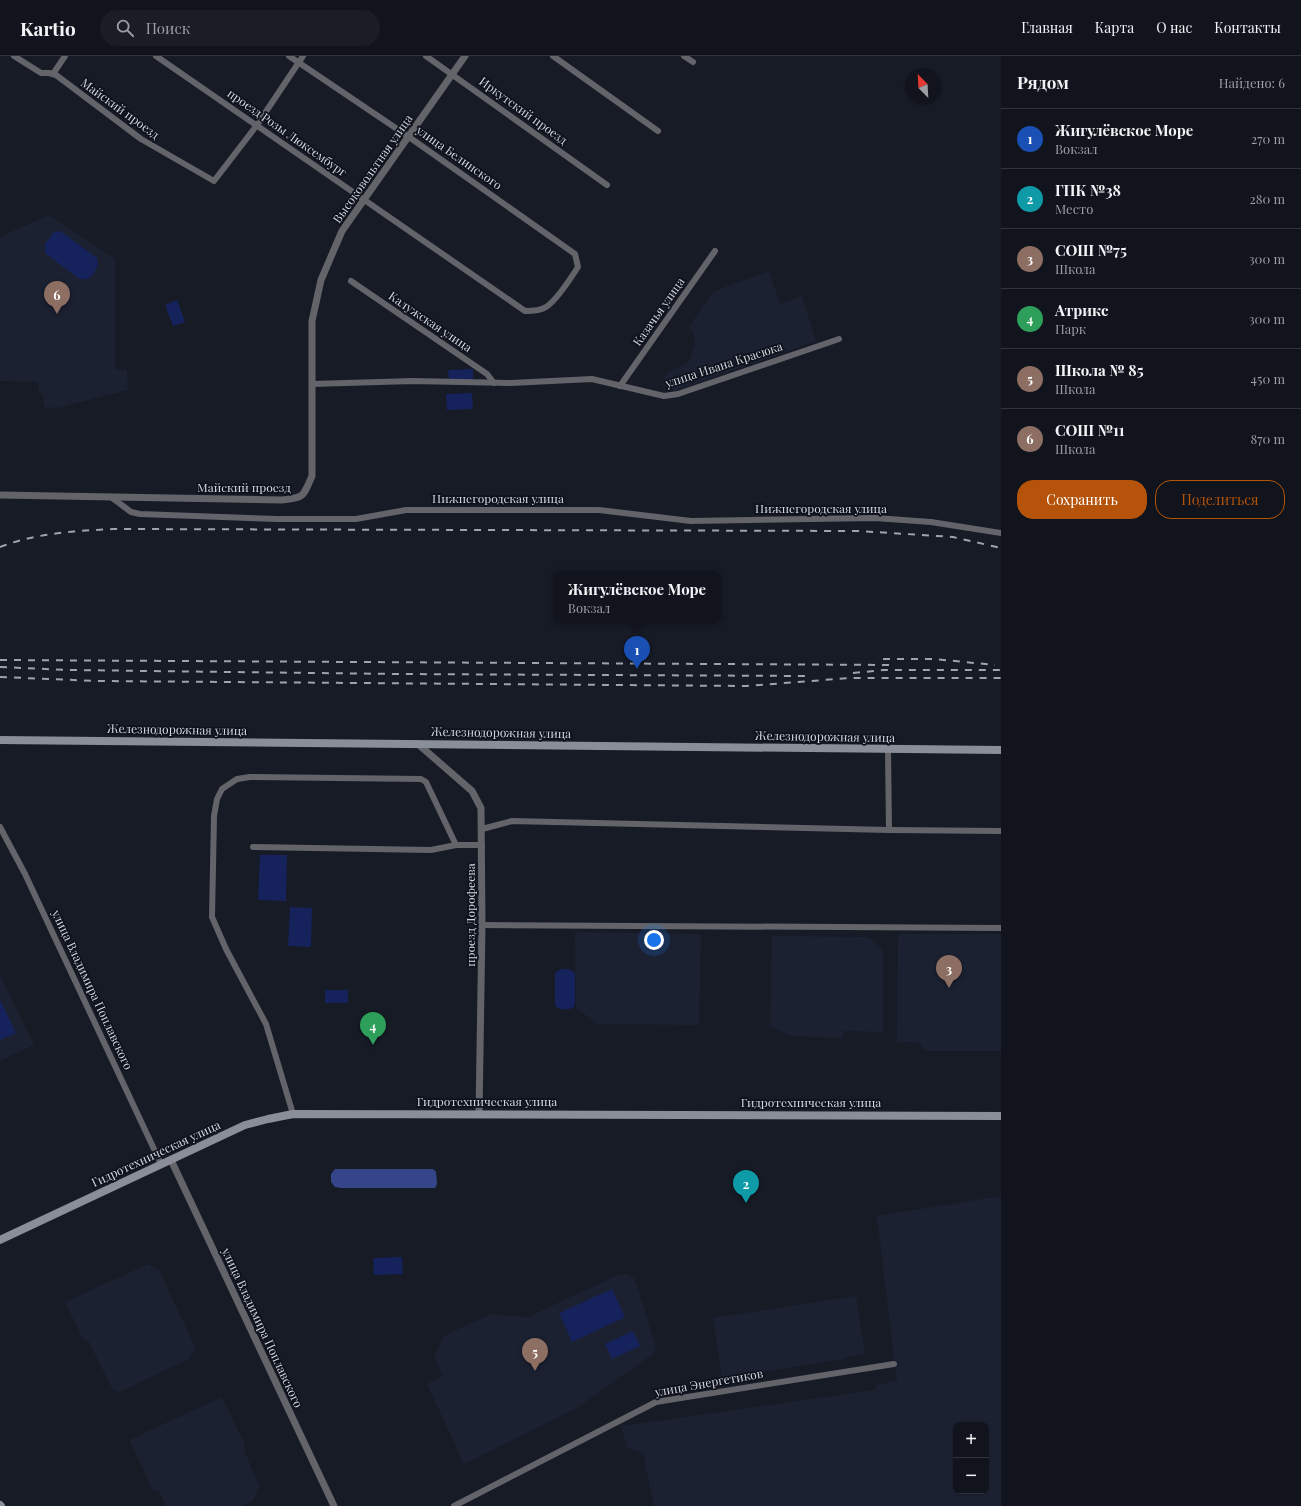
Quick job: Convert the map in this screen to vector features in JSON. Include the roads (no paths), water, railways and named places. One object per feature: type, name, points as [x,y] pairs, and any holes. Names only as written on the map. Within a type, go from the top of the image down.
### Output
[{"type":"main road","name":"Железнодорожная улица","points":[[0,740],[1001,750]]},
{"type":"main road","name":"Гидротехническая улица","points":[[0,1240],[245,1125],[293,1114],[1001,1116]]},
{"type":"street","name":"Майский проезд","points":[[14,56],[41,73],[53,74],[141,140],[214,182],[257,125]]},
{"type":"street","points":[[53,74],[65,56]]},
{"type":"street","name":"проезд Розы Люксембург","points":[[156,56],[525,311]]},
{"type":"street","name":"улица Белинского","points":[[289,56],[409,137],[575,254],[578,267],[562,290],[547,306],[534,311],[525,311]]},
{"type":"street","points":[[257,125],[303,56]]},
{"type":"street","name":"Иркутский проезд","points":[[426,56],[607,185]]},
{"type":"street","name":"Высоковольтная улица","points":[[316,303],[321,280],[342,231],[465,56]]},
{"type":"street","points":[[553,56],[658,131]]},
{"type":"street","points":[[684,56],[693,62]]},
{"type":"street","name":"Казачья улица","points":[[620,386],[715,251]]},
{"type":"street","name":"Калужская улица","points":[[351,281],[487,374],[494,383]]},
{"type":"street","name":"Майский проезд","points":[[111,497],[282,500],[298,498],[305,493],[312,476],[312,321],[316,303]]},
{"type":"street","name":"улица Ивана Красюка","points":[[312,384],[413,381],[494,383],[592,378],[664,396],[678,394],[839,339]]},
{"type":"street","points":[[0,495],[111,497]]},
{"type":"street","name":"Нижнегородская улица","points":[[111,497],[131,512],[140,514],[277,519],[356,519],[406,510],[599,510],[691,521],[875,518],[931,522],[1001,533]]},
{"type":"street","name":"проезд Дорофеева","points":[[418,744],[472,791],[481,808],[482,925],[479,1114]]},
{"type":"street","points":[[888,750],[888,830]]},
{"type":"street","points":[[293,1114],[266,1024],[226,949],[212,917],[214,816],[217,798],[222,789],[237,779],[250,777],[420,779],[426,782],[456,845]]},
{"type":"street","points":[[482,829],[512,821],[888,830],[1001,831]]},
{"type":"street","name":"улица Владимира Поплавского","points":[[0,827],[25,874],[161,1164]]},
{"type":"street","points":[[253,848],[431,850],[456,845],[482,845]]},
{"type":"street","points":[[482,925],[1001,928]]},
{"type":"street","name":"улица Владимира Поплавского","points":[[171,1160],[334,1506]]},
{"type":"street","name":"улица Энергетиков","points":[[454,1506],[656,1402],[894,1364]]},
{"type":"water","points":[[335,1169],[433,1169],[436,1172],[437,1184],[435,1188],[341,1188],[335,1187],[331,1182],[331,1174]]},
{"type":"railway","points":[[0,547],[14,542],[42,536],[70,532],[113,529],[859,531],[953,537],[1001,548]]},
{"type":"railway","points":[[883,659],[934,659],[995,665]]},
{"type":"railway","points":[[0,660],[893,665]]},
{"type":"railway","points":[[0,667],[68,670],[396,674],[805,676]]},
{"type":"railway","points":[[853,673],[884,670],[1001,670]]},
{"type":"railway","points":[[0,677],[98,681],[746,686],[850,678],[1001,678]]},
{"type":"place","name":"СОШ №11","points":[[57,314]]},
{"type":"place","name":"Жигулёвское Море","points":[[637,669]]},
{"type":"place","name":"СОШ №75","points":[[949,988]]},
{"type":"place","name":"Атрикс","points":[[373,1045]]},
{"type":"place","name":"ГПК №38","points":[[746,1203]]},
{"type":"place","name":"Школа № 85","points":[[535,1371]]}]
